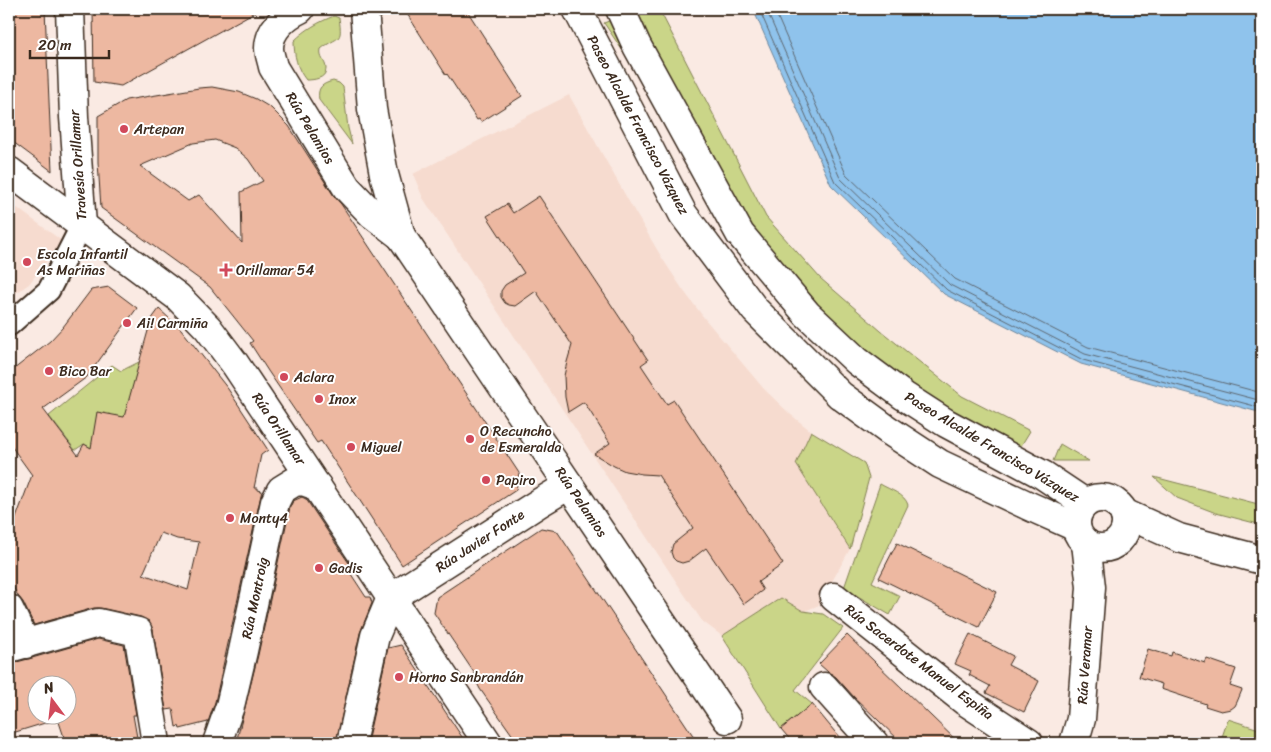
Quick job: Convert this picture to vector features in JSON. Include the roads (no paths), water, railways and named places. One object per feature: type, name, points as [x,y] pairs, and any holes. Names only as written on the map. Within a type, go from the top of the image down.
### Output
[{"type":"street","name":"Travesía Orillamar","points":[[9,325],[49,290],[82,225],[74,116],[70,9]]},
{"type":"street","name":"Rúa Pelamios","points":[[300,9],[290,14],[278,25],[272,35],[269,47],[273,67],[347,188],[372,214],[401,236]]},
{"type":"street","name":"Rúa Pelamios","points":[[364,9],[372,109],[384,174],[401,236],[727,719]]},
{"type":"street","name":"Paseo Alcalde Francisco Vázquez","points":[[577,9],[683,214],[756,310],[840,395],[888,430],[940,464],[1029,506],[1094,532],[1179,538]]},
{"type":"street","name":"Paseo Alcalde Francisco Vázquez","points":[[620,9],[638,46],[740,234],[807,314],[857,361],[904,396],[946,424],[1043,475],[1094,532]]},
{"type":"street","name":"Rúa Orillamar","points":[[9,171],[178,297],[208,328],[235,364],[488,743]]},
{"type":"street","name":"Rúa Montroig","points":[[217,743],[230,706],[275,502],[281,490],[294,482],[303,481],[317,486]]},
{"type":"street","name":"Rúa Javier Fonte","points":[[391,598],[569,485]]},
{"type":"street","name":"Paseo Alcalde Francisco Vázquez","points":[[1094,532],[1092,499],[1108,498],[1115,501],[1124,513],[1179,538],[1262,560]]},
{"type":"street","name":"Rúa Veramar","points":[[1074,743],[1081,719],[1094,532],[1124,533],[1126,520],[1124,513]]},
{"type":"street","name":"Rúa Sacerdote Manuel Espiña","points":[[834,597],[965,701],[1029,743]]},
{"type":"street","points":[[351,743],[375,636],[391,598]]},
{"type":"street","points":[[9,609],[17,646],[98,623],[138,632],[156,743]]},
{"type":"street","points":[[824,687],[874,743]]},
{"type":"water","points":[[753,9],[1262,9],[1262,413],[1081,364],[944,294],[831,185]]},
{"type":"place","name":"Artepan","points":[[124,129]]},
{"type":"place","name":"Escola Infantil As Mariñas","points":[[27,262]]},
{"type":"place","name":"Orillamar 54","points":[[226,270]]},
{"type":"place","name":"Ai! Carmiña","points":[[127,323]]},
{"type":"place","name":"Bico Bar","points":[[49,371]]},
{"type":"place","name":"Aclara","points":[[284,377]]},
{"type":"place","name":"Inox","points":[[319,399]]},
{"type":"place","name":"O Recuncho de Esmeralda","points":[[470,439]]},
{"type":"place","name":"Miguel","points":[[351,447]]},
{"type":"place","name":"Papiro","points":[[486,480]]},
{"type":"place","name":"Monty4","points":[[230,518]]},
{"type":"place","name":"Gadis","points":[[319,568]]},
{"type":"place","name":"Horno Sanbrandán","points":[[399,677]]}]
